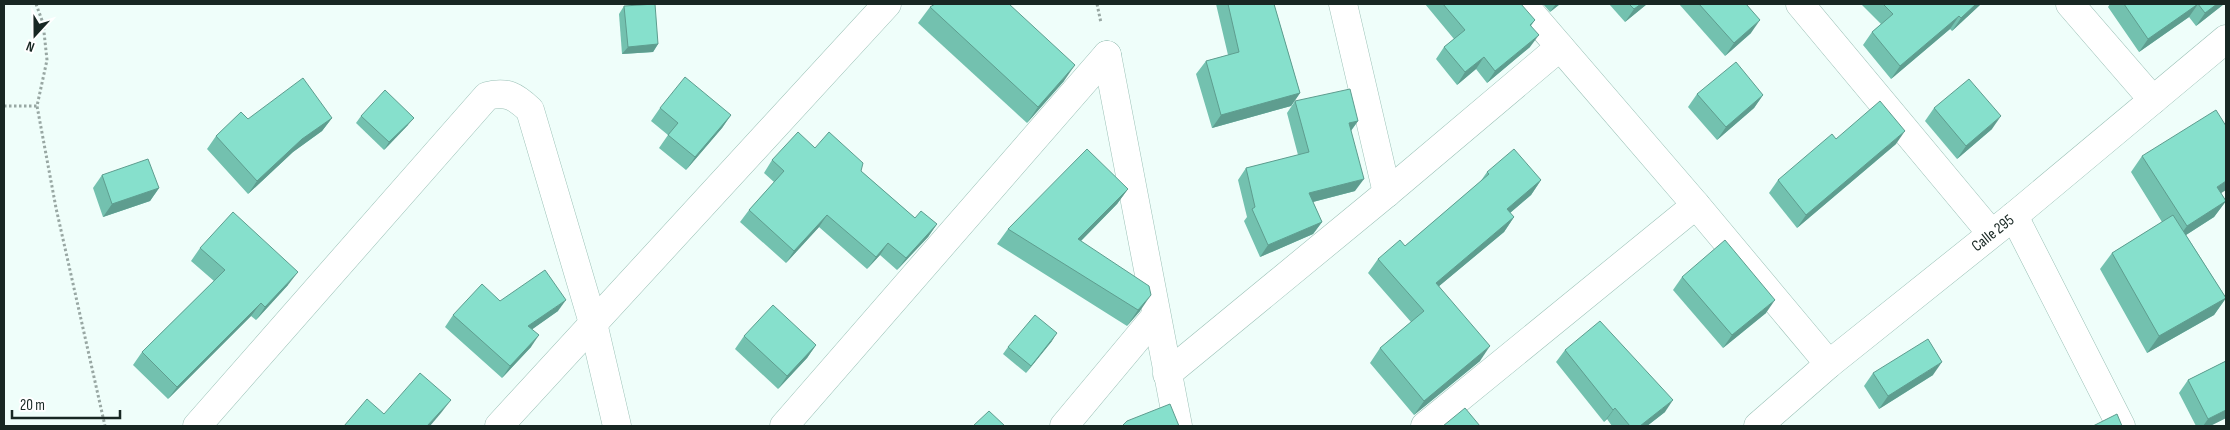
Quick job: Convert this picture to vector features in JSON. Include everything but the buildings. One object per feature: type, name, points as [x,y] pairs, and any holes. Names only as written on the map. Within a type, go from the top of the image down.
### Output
[{"type":"street","points":[[499,426],[887,4]]},
{"type":"street","points":[[1343,4],[1387,193]]},
{"type":"street","points":[[1523,4],[1696,205],[1829,364]]},
{"type":"street","points":[[1800,4],[1991,233]]},
{"type":"street","points":[[2070,4],[2153,100]]},
{"type":"street","name":"Calle 295","points":[[1758,426],[1829,364],[2014,216],[2226,39]]},
{"type":"street","points":[[1167,374],[1387,193],[1560,47]]},
{"type":"street","points":[[784,426],[1106,55],[1155,317],[1178,426]]},
{"type":"street","points":[[197,426],[487,96],[499,93],[517,98],[530,110],[593,323],[617,426]]},
{"type":"street","points":[[1425,426],[1696,205]]},
{"type":"street","points":[[2014,216],[2121,426]]},
{"type":"street","points":[[1064,426],[1155,317]]},
{"type":"path","points":[[36,4],[43,23],[46,60],[37,106],[56,208],[105,426]]},
{"type":"path","points":[[4,106],[37,106]]}]
